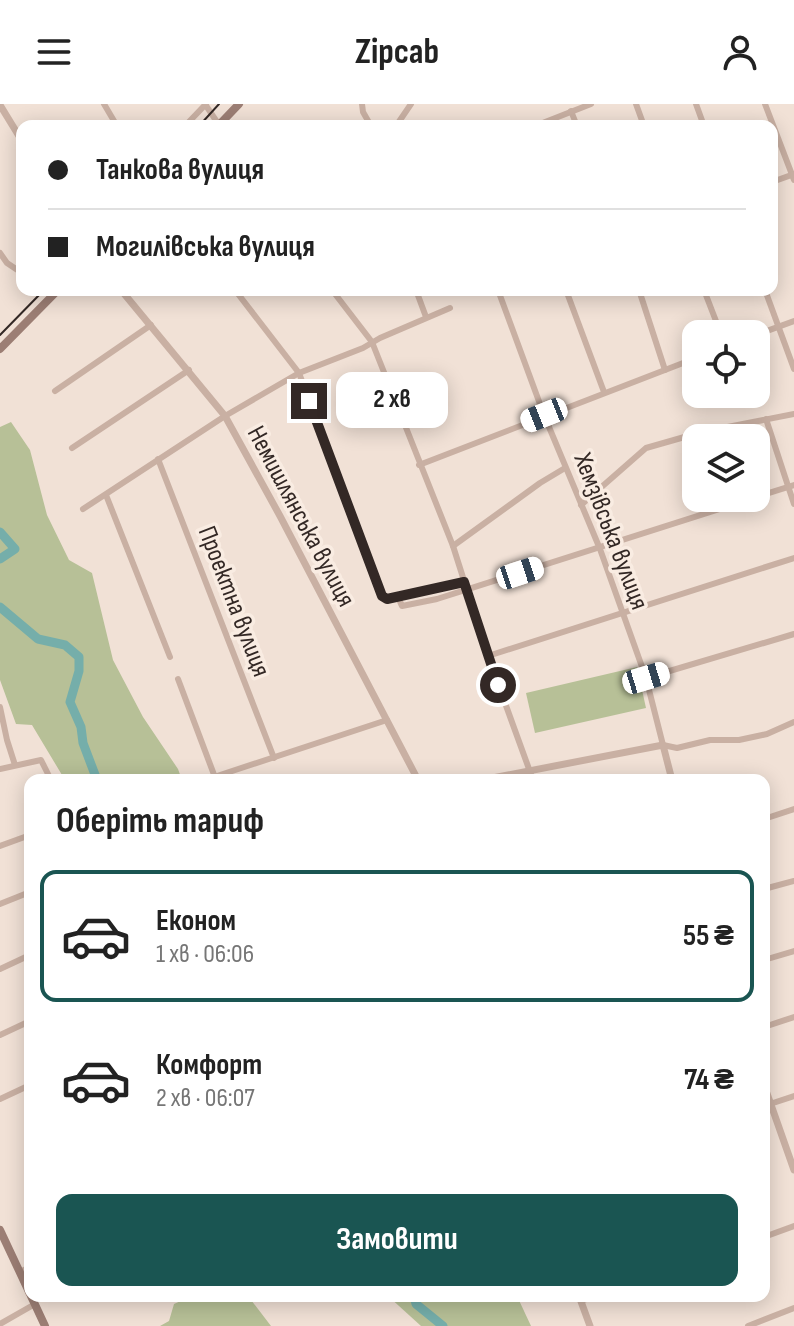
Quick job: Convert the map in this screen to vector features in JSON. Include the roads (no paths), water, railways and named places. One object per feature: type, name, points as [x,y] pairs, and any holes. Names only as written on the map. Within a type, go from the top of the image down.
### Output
[{"type":"main road","points":[[224,120],[239,104]]},
{"type":"main road","points":[[0,349],[52,296]]},
{"type":"main road","points":[[0,1230],[24,1281]]},
{"type":"main road","points":[[34,1302],[45,1326]]},
{"type":"street","points":[[190,120],[205,104]]},
{"type":"street","points":[[549,120],[591,104]]},
{"type":"street","points":[[0,105],[16,131]]},
{"type":"street","points":[[571,111],[575,120]]},
{"type":"street","points":[[778,137],[793,176]]},
{"type":"street","points":[[0,253],[16,269]]},
{"type":"street","name":"Немишлянська вулиця","points":[[126,296],[225,416],[415,774]]},
{"type":"street","points":[[240,296],[299,373],[382,596],[387,599],[398,597],[400,604],[409,605],[600,549],[712,512]]},
{"type":"street","points":[[337,296],[372,342],[453,546],[530,774]]},
{"type":"street","points":[[418,296],[426,317]]},
{"type":"street","name":"Хемзівська вулиця","points":[[500,296],[544,415],[600,549],[646,678],[663,745]]},
{"type":"street","points":[[568,296],[604,392]]},
{"type":"street","points":[[641,296],[665,370]]},
{"type":"street","points":[[706,296],[716,320]]},
{"type":"street","points":[[767,296],[794,369]]},
{"type":"street","points":[[83,509],[225,416],[299,373],[450,308]]},
{"type":"street","points":[[770,330],[794,321]]},
{"type":"street","points":[[55,391],[151,325]]},
{"type":"street","points":[[419,465],[682,363]]},
{"type":"street","points":[[72,448],[189,370]]},
{"type":"street","points":[[581,505],[646,448],[794,414]]},
{"type":"street","points":[[766,419],[791,486],[794,504]]},
{"type":"street","name":"Проектна вулиця","points":[[158,459],[274,758]]},
{"type":"street","points":[[453,546],[565,468]]},
{"type":"street","points":[[770,493],[791,486]]},
{"type":"street","points":[[106,495],[170,657]]},
{"type":"street","points":[[488,656],[794,558]]},
{"type":"street","points":[[646,678],[794,634]]},
{"type":"street","points":[[178,679],[214,774]]},
{"type":"street","points":[[0,707],[15,765]]},
{"type":"street","points":[[227,774],[387,720]]},
{"type":"street","points":[[540,774],[663,745],[677,748],[710,740],[739,740],[767,734],[794,722]]},
{"type":"street","points":[[663,745],[670,774]]},
{"type":"street","points":[[0,769],[41,760],[48,774]]},
{"type":"street","points":[[770,817],[794,809]]},
{"type":"street","points":[[0,846],[24,837]]},
{"type":"street","points":[[770,887],[794,881]]},
{"type":"street","points":[[0,904],[24,894]]},
{"type":"street","points":[[770,958],[794,951]]},
{"type":"street","points":[[0,969],[24,958]]},
{"type":"street","points":[[770,1025],[794,1017]]},
{"type":"street","points":[[0,1035],[24,1024]]},
{"type":"street","points":[[0,1098],[24,1088]]},
{"type":"street","points":[[794,1096],[770,1104],[794,1170]]},
{"type":"street","points":[[770,1235],[794,1226]]},
{"type":"street","points":[[20,1272],[24,1270]]},
{"type":"street","points":[[0,1324],[27,1302]]},
{"type":"street","points":[[581,1302],[590,1326]]},
{"type":"street","points":[[748,1326],[794,1308]]},
{"type":"waterway","points":[[0,532],[15,549],[0,559]]},
{"type":"waterway","points":[[0,607],[38,639],[65,645],[79,657],[79,671],[70,702],[95,774]]},
{"type":"waterway","points":[[416,1302],[443,1326]]},
{"type":"tram line","points":[[204,120],[219,104]]},
{"type":"tram line","points":[[0,335],[38,296]]}]
